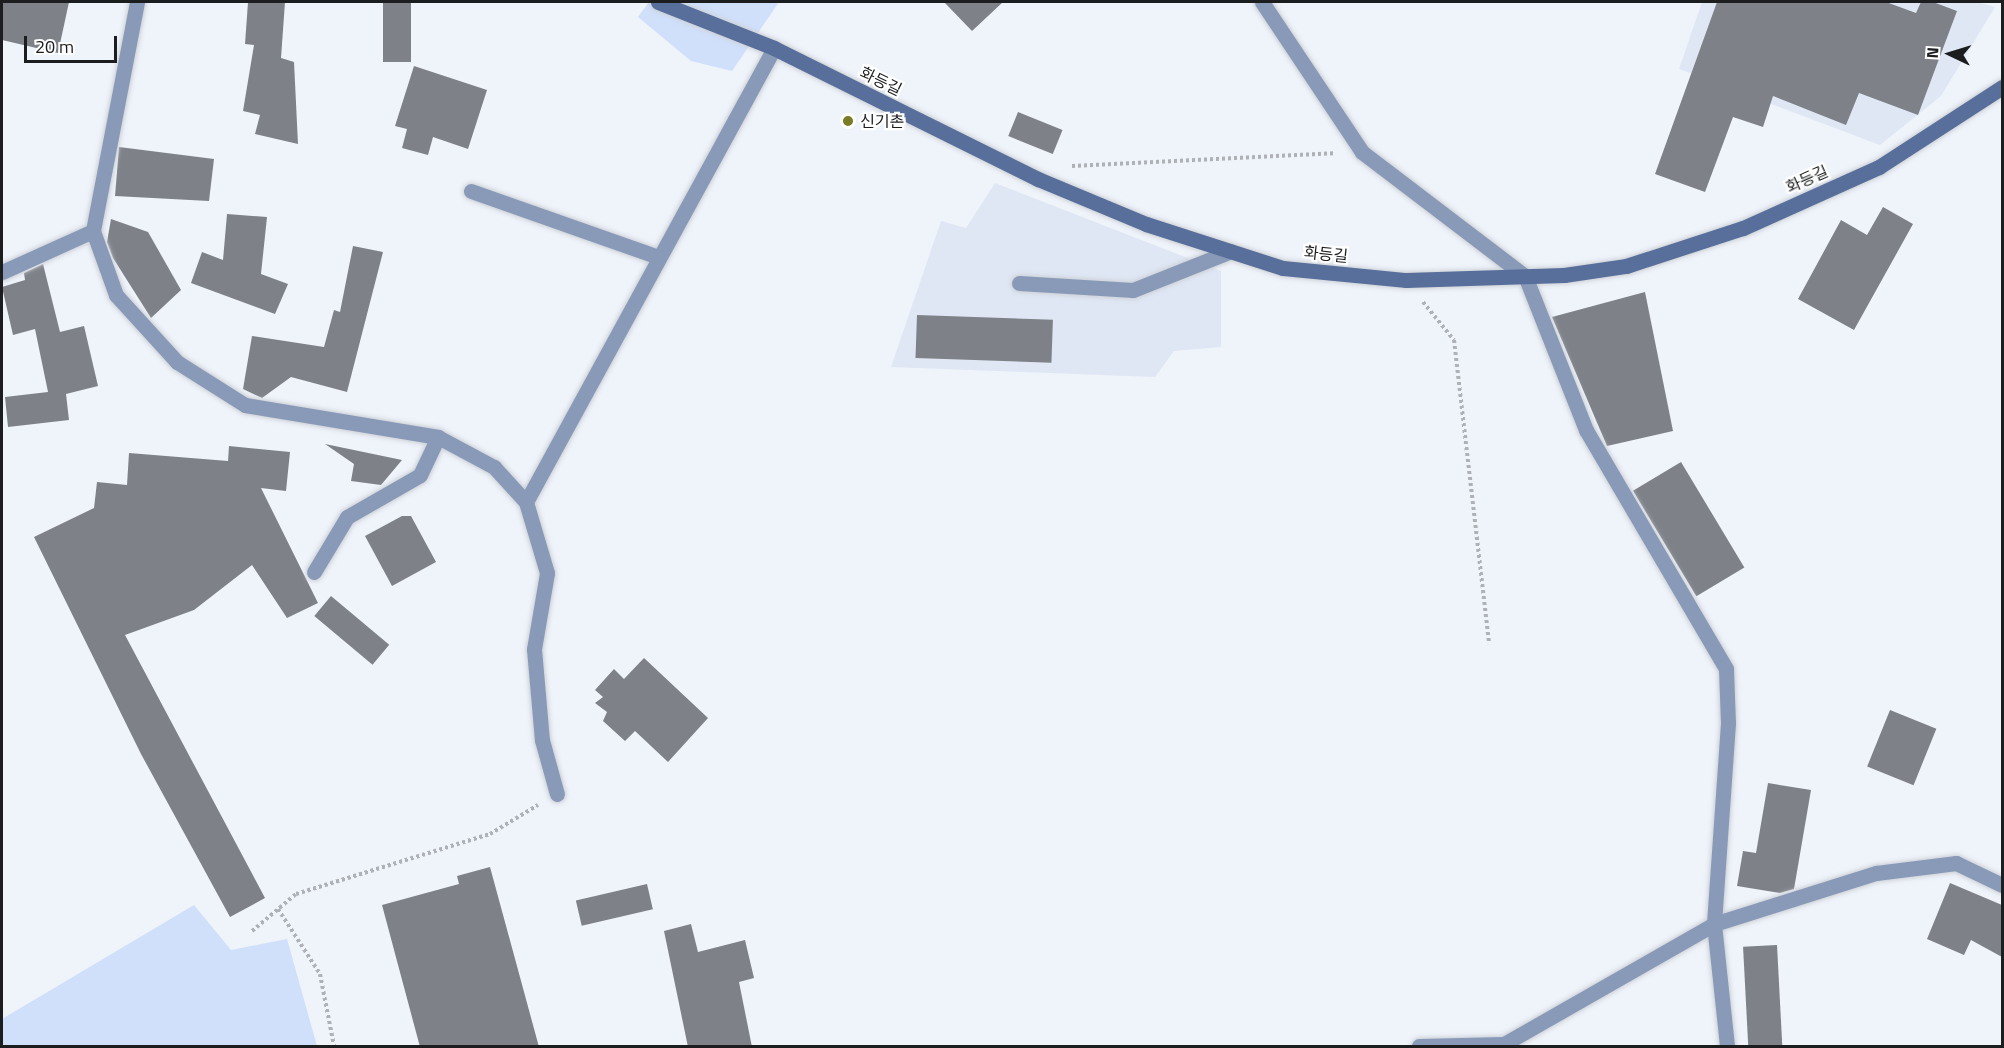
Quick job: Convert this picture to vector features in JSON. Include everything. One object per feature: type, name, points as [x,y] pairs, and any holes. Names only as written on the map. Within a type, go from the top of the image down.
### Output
[{"type":"street","points":[[137,2],[93,231],[116,295],[177,362],[245,405],[438,437],[494,467],[526,502],[547,573],[534,649],[542,740],[557,794]]},
{"type":"street","name":"화등길","points":[[658,2],[774,48],[1023,171],[1146,224],[1283,268],[1406,280],[1525,276],[1626,266],[1743,228],[1880,167],[2002,87]]},
{"type":"street","points":[[1262,2],[1362,152],[1525,276],[1586,430],[1726,669],[1728,723],[1714,924],[1727,1047]]},
{"type":"street","points":[[526,502],[774,48]]},
{"type":"street","points":[[471,191],[658,257]]},
{"type":"street","points":[[2,272],[93,231]]},
{"type":"street","points":[[1019,283],[1133,290],[1231,251]]},
{"type":"street","points":[[314,572],[347,517],[420,476],[438,437]]},
{"type":"street","points":[[1419,1047],[1504,1044],[1714,924],[1876,873],[1956,863],[2002,885]]},
{"type":"path","points":[[1023,171],[1362,152]]},
{"type":"path","points":[[1406,280],[1454,340],[1489,644]]},
{"type":"path","points":[[252,931],[296,894],[490,834],[557,794]]},
{"type":"path","points":[[278,909],[320,974],[334,1047]]},
{"type":"shaded area","points":[[649,2],[779,2],[732,71],[691,61],[638,17]]},
{"type":"shaded area","points":[[1702,2],[1977,2],[1995,7],[1941,96],[1880,145],[1679,69]]},
{"type":"shaded area","points":[[995,183],[1221,271],[1221,347],[1174,351],[1155,377],[891,367],[941,221],[966,228]]},
{"type":"shaded area","points":[[194,905],[231,950],[287,939],[317,1046],[2,1046],[2,1019]]},
{"type":"building","points":[[2,2],[69,2],[58,53],[2,40]]},
{"type":"building","points":[[248,2],[285,2],[281,58],[294,62],[298,144],[255,134],[260,115],[243,111],[254,45],[245,44]]},
{"type":"building","points":[[383,2],[411,2],[411,62],[383,62]]},
{"type":"building","points":[[944,2],[1003,2],[972,31]]},
{"type":"building","points":[[1717,2],[1886,2],[1916,13],[1921,2],[1933,2],[1957,11],[1918,115],[1859,93],[1846,125],[1773,96],[1763,127],[1733,117],[1705,192],[1655,174]]},
{"type":"building","points":[[414,66],[487,90],[468,149],[433,137],[428,155],[402,148],[407,129],[395,126]]},
{"type":"building","points":[[1018,112],[1063,130],[1053,154],[1008,136]]},
{"type":"building","points":[[119,147],[214,159],[209,201],[115,196]]},
{"type":"building","points":[[1883,207],[1913,224],[1854,330],[1798,299],[1841,220],[1867,235]]},
{"type":"building","points":[[227,214],[267,217],[261,274],[288,284],[275,314],[191,283],[202,252],[223,260]]},
{"type":"building","points":[[111,219],[148,232],[181,290],[151,318],[113,258],[107,242]]},
{"type":"building","points":[[353,246],[383,252],[347,392],[291,377],[262,398],[243,389],[252,336],[324,347],[334,310],[340,312]]},
{"type":"building","points":[[43,264],[60,332],[84,326],[98,386],[66,394],[69,420],[8,427],[5,397],[48,392],[35,329],[13,335],[2,287],[25,280],[24,273]]},
{"type":"building","points":[[1645,292],[1673,431],[1607,446],[1552,317]]},
{"type":"building","points":[[917,315],[1053,320],[1051,363],[915,358]]},
{"type":"building","points":[[325,444],[402,460],[381,485],[351,481],[354,464]]},
{"type":"building","points":[[229,446],[290,452],[286,491],[261,488],[318,603],[287,618],[252,565],[194,610],[125,635],[265,898],[230,917],[141,754],[34,537],[94,508],[97,482],[127,485],[129,453],[228,461]]},
{"type":"building","points":[[1681,462],[1744,567],[1696,596],[1633,491]]},
{"type":"building","points":[[402,516],[411,516],[436,562],[392,586],[365,536]]},
{"type":"building","points":[[331,596],[389,645],[373,665],[314,616]]},
{"type":"building","points":[[644,658],[708,718],[668,762],[635,731],[625,741],[603,721],[607,712],[595,703],[603,697],[595,690],[614,669],[624,679]]},
{"type":"building","points":[[1890,710],[1936,729],[1914,785],[1867,767]]},
{"type":"building","points":[[1768,783],[1811,790],[1794,889],[1780,893],[1737,886],[1743,851],[1756,853]]},
{"type":"building","points":[[490,867],[539,1047],[420,1047],[382,905],[459,884],[457,876]]},
{"type":"building","points":[[1950,883],[2002,905],[2002,957],[1971,940],[1964,955],[1927,939]]},
{"type":"building","points":[[647,884],[653,909],[582,926],[576,900]]},
{"type":"building","points":[[691,924],[698,952],[745,940],[754,978],[739,982],[752,1047],[688,1047],[664,931]]},
{"type":"building","points":[[1777,945],[1782,1046],[1748,1046],[1743,947]]},
{"type":"place","name":"신기촌","points":[[848,121]]}]
